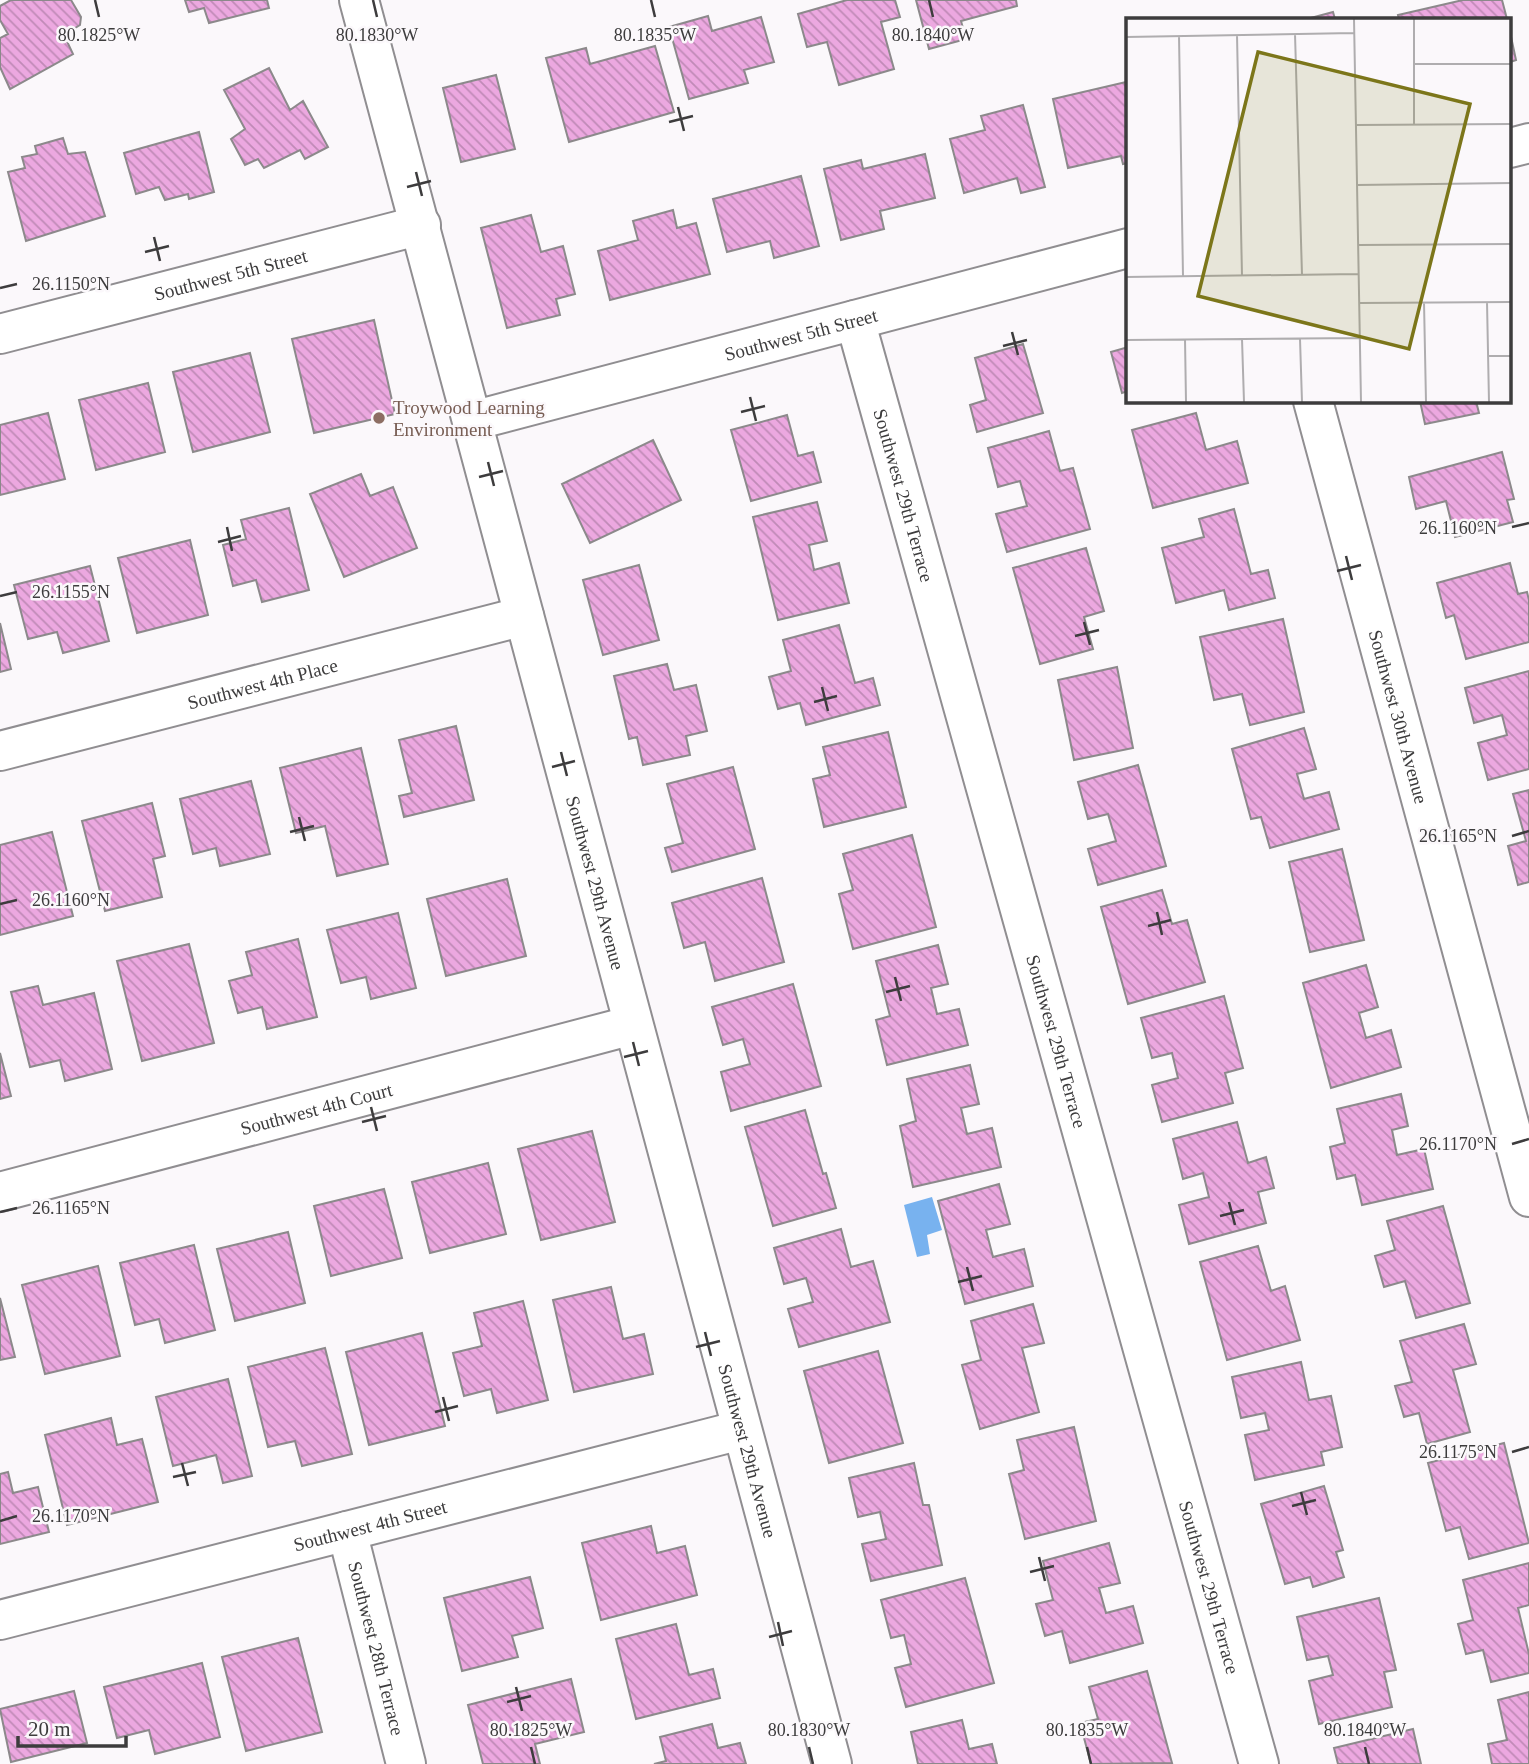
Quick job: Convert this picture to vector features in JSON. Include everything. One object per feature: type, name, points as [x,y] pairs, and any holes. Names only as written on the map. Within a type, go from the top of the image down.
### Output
[{"type":"street","name":"Southwest 29th Avenue","points":[[359,0],[832,1764]]},
{"type":"street","points":[[1512,147],[1529,143]]},
{"type":"street","name":"Southwest 5th Street","points":[[0,334],[421,225]]},
{"type":"street","name":"Southwest 5th Street","points":[[472,421],[1126,249]]},
{"type":"street","name":"Southwest 29th Terrace","points":[[855,320],[1259,1764]]},
{"type":"street","name":"Southwest 30th Avenue","points":[[1313,402],[1529,1197]]},
{"type":"street","name":"Southwest 4th Place","points":[[0,751],[524,616]]},
{"type":"street","name":"Southwest 4th Court","points":[[0,1192],[633,1025]]},
{"type":"street","name":"Southwest 4th Street","points":[[0,1620],[741,1430]]},
{"type":"street","name":"Southwest 28th Terrace","points":[[347,1531],[406,1764]]},
{"type":"water","points":[[932,1197],[942,1230],[927,1235],[930,1254],[917,1257],[904,1205]]},
{"type":"building","points":[[11,0],[71,0],[81,17],[80,25],[64,35],[73,54],[10,89],[0,67],[0,38],[8,34],[0,20],[0,6]]},
{"type":"building","points":[[185,0],[267,0],[269,8],[209,23],[204,8],[189,12]]},
{"type":"building","points":[[847,0],[895,0],[900,17],[881,22],[894,69],[839,85],[827,42],[807,47],[798,14]]},
{"type":"building","points":[[916,0],[1016,0],[1017,6],[961,21],[966,39],[929,49]]},
{"type":"building","points":[[1463,0],[1502,0],[1507,18],[1399,18],[1398,15]]},
{"type":"building","points":[[1333,12],[1335,18],[1311,18]]},
{"type":"building","points":[[708,16],[712,31],[761,17],[774,62],[744,70],[748,83],[689,99],[669,27]]},
{"type":"building","points":[[1512,41],[1516,60],[1512,61]]},
{"type":"building","points":[[655,46],[674,112],[569,142],[546,58],[586,48],[590,64]]},
{"type":"building","points":[[269,68],[290,110],[303,101],[328,147],[305,159],[300,150],[264,168],[258,159],[245,165],[231,139],[245,129],[224,90]]},
{"type":"building","points":[[496,75],[515,149],[461,162],[443,88]]},
{"type":"building","points":[[1126,82],[1126,163],[1123,164],[1121,156],[1068,168],[1053,99]]},
{"type":"building","points":[[1023,105],[1045,187],[1021,193],[1017,178],[964,193],[950,139],[985,130],[981,116]]},
{"type":"building","points":[[199,132],[214,192],[189,199],[188,194],[165,200],[159,187],[136,194],[124,153]]},
{"type":"building","points":[[63,138],[68,154],[85,152],[105,216],[26,241],[8,172],[25,168],[22,157],[37,154],[35,146]]},
{"type":"building","points":[[925,154],[935,198],[880,211],[884,229],[841,240],[824,169],[861,160],[863,169]]},
{"type":"building","points":[[801,176],[819,246],[774,258],[770,241],[727,252],[713,199]]},
{"type":"building","points":[[673,210],[677,228],[696,223],[710,274],[610,300],[598,251],[638,240],[633,221]]},
{"type":"building","points":[[531,215],[541,252],[563,246],[575,294],[556,299],[560,315],[507,328],[481,228]]},
{"type":"building","points":[[374,320],[395,414],[314,433],[292,339]]},
{"type":"building","points":[[1023,344],[1043,413],[977,432],[970,405],[986,400],[975,358]]},
{"type":"building","points":[[1126,348],[1126,392],[1122,393],[1111,352]]},
{"type":"building","points":[[250,353],[270,432],[193,452],[173,372]]},
{"type":"building","points":[[148,383],[165,452],[96,470],[79,400]]},
{"type":"building","points":[[1420,402],[1476,402],[1479,413],[1425,424]]},
{"type":"building","points":[[48,413],[65,479],[0,495],[0,425]]},
{"type":"building","points":[[1196,413],[1206,450],[1237,441],[1248,483],[1153,508],[1132,430]]},
{"type":"building","points":[[787,415],[798,456],[813,452],[821,482],[751,501],[731,430]]},
{"type":"building","points":[[1049,431],[1060,471],[1073,468],[1090,529],[1007,552],[996,514],[1027,506],[1020,481],[998,487],[988,448]]},
{"type":"building","points":[[653,440],[681,500],[590,543],[562,484]]},
{"type":"building","points":[[1502,452],[1514,499],[1507,500],[1513,522],[1455,537],[1446,501],[1416,509],[1409,477]]},
{"type":"building","points":[[361,474],[370,496],[393,487],[417,548],[344,577],[310,494]]},
{"type":"building","points":[[817,502],[827,541],[809,545],[814,570],[839,563],[849,603],[778,620],[753,517]]},
{"type":"building","points":[[289,508],[309,590],[262,602],[256,580],[233,586],[223,545],[246,539],[241,520]]},
{"type":"building","points":[[1234,509],[1251,574],[1268,570],[1275,598],[1229,610],[1224,590],[1176,603],[1162,548],[1204,537],[1199,519]]},
{"type":"building","points":[[190,540],[208,615],[137,633],[118,558]]},
{"type":"building","points":[[1086,548],[1104,611],[1084,617],[1093,649],[1040,664],[1013,568]]},
{"type":"building","points":[[1510,563],[1518,594],[1527,592],[1529,600],[1529,642],[1466,659],[1454,615],[1446,618],[1437,583]]},
{"type":"building","points":[[639,565],[659,640],[603,655],[583,580]]},
{"type":"building","points":[[90,566],[109,641],[63,653],[57,632],[28,639],[14,585]]},
{"type":"building","points":[[1283,619],[1304,712],[1250,725],[1242,694],[1214,700],[1200,637]]},
{"type":"building","points":[[0,623],[11,669],[0,672]]},
{"type":"building","points":[[839,625],[855,683],[873,678],[880,705],[806,725],[800,703],[778,709],[769,677],[791,671],[783,640]]},
{"type":"building","points":[[667,664],[674,690],[696,685],[707,731],[686,736],[690,755],[643,765],[637,737],[629,739],[614,676]]},
{"type":"building","points":[[1117,667],[1133,748],[1074,760],[1058,680]]},
{"type":"building","points":[[1529,671],[1529,769],[1488,780],[1478,743],[1507,735],[1502,715],[1474,723],[1465,688]]},
{"type":"building","points":[[456,726],[474,800],[404,817],[399,796],[412,793],[399,740]]},
{"type":"building","points":[[1304,728],[1316,769],[1297,774],[1304,799],[1329,792],[1339,829],[1270,848],[1261,817],[1251,819],[1232,749]]},
{"type":"building","points":[[888,732],[906,807],[824,827],[813,779],[830,775],[823,747]]},
{"type":"building","points":[[361,748],[388,864],[337,876],[325,826],[296,833],[280,768]]},
{"type":"building","points":[[1138,765],[1166,866],[1098,885],[1088,849],[1116,841],[1108,814],[1088,819],[1078,782]]},
{"type":"building","points":[[733,767],[755,849],[672,872],[665,848],[683,843],[667,784]]},
{"type":"building","points":[[251,781],[270,854],[220,866],[216,848],[193,854],[180,799]]},
{"type":"building","points":[[1529,790],[1529,882],[1518,885],[1508,846],[1526,841],[1513,794]]},
{"type":"building","points":[[152,803],[165,856],[153,859],[162,897],[105,911],[82,821]]},
{"type":"building","points":[[52,832],[73,916],[0,935],[0,845]]},
{"type":"building","points":[[912,835],[936,927],[853,949],[839,894],[853,890],[843,854]]},
{"type":"building","points":[[1342,849],[1364,940],[1310,952],[1289,862]]},
{"type":"building","points":[[762,878],[784,962],[715,981],[705,942],[684,948],[672,903]]},
{"type":"building","points":[[507,879],[526,956],[446,976],[427,899]]},
{"type":"building","points":[[1162,890],[1172,924],[1187,920],[1205,982],[1128,1004],[1101,907]]},
{"type":"building","points":[[398,913],[416,988],[371,999],[366,977],[341,983],[327,930]]},
{"type":"building","points":[[298,939],[317,1017],[267,1029],[262,1007],[238,1013],[229,981],[252,975],[246,952]]},
{"type":"building","points":[[189,944],[214,1043],[142,1061],[117,961]]},
{"type":"building","points":[[938,945],[948,984],[931,988],[937,1014],[959,1009],[968,1045],[887,1065],[876,1020],[890,1016],[876,961]]},
{"type":"building","points":[[1366,965],[1378,1007],[1359,1013],[1366,1038],[1391,1030],[1401,1067],[1331,1088],[1303,983]]},
{"type":"building","points":[[793,984],[821,1086],[731,1111],[721,1072],[750,1064],[743,1039],[723,1045],[712,1007]]},
{"type":"building","points":[[38,986],[43,1005],[94,993],[112,1069],[65,1081],[60,1060],[30,1067],[11,992]]},
{"type":"building","points":[[1224,996],[1243,1068],[1225,1073],[1233,1103],[1162,1122],[1152,1085],[1178,1078],[1172,1053],[1152,1058],[1141,1018]]},
{"type":"building","points":[[0,1053],[11,1096],[0,1099]]},
{"type":"building","points":[[970,1065],[979,1104],[961,1108],[967,1134],[992,1128],[1001,1167],[913,1187],[900,1126],[916,1121],[907,1079]]},
{"type":"building","points":[[1401,1094],[1408,1126],[1392,1130],[1397,1155],[1424,1149],[1433,1189],[1362,1205],[1355,1175],[1337,1179],[1330,1147],[1345,1143],[1337,1109]]},
{"type":"building","points":[[805,1110],[823,1174],[826,1173],[836,1208],[773,1226],[745,1127]]},
{"type":"building","points":[[1237,1122],[1248,1163],[1266,1157],[1274,1188],[1258,1192],[1266,1223],[1189,1244],[1179,1205],[1209,1197],[1203,1173],[1183,1179],[1173,1139]]},
{"type":"building","points":[[592,1131],[615,1222],[541,1240],[518,1149]]},
{"type":"building","points":[[488,1163],[506,1234],[430,1253],[412,1182]]},
{"type":"building","points":[[999,1184],[1010,1224],[986,1230],[993,1257],[1024,1249],[1033,1286],[965,1304],[938,1201]]},
{"type":"building","points":[[384,1189],[402,1258],[331,1276],[314,1206]]},
{"type":"building","points":[[1443,1206],[1470,1303],[1416,1318],[1405,1281],[1384,1287],[1375,1256],[1395,1250],[1387,1221]]},
{"type":"building","points":[[841,1229],[851,1267],[873,1261],[890,1322],[799,1347],[788,1309],[813,1302],[806,1278],[784,1284],[774,1248]]},
{"type":"building","points":[[288,1232],[305,1303],[235,1321],[217,1249]]},
{"type":"building","points":[[194,1245],[215,1330],[165,1343],[159,1319],[135,1325],[120,1263]]},
{"type":"building","points":[[1258,1246],[1271,1291],[1285,1286],[1300,1340],[1227,1360],[1200,1262]]},
{"type":"building","points":[[98,1266],[120,1356],[45,1374],[22,1285]]},
{"type":"building","points":[[611,1287],[623,1339],[644,1334],[653,1374],[574,1392],[553,1300]]},
{"type":"building","points":[[0,1298],[15,1357],[0,1360]]},
{"type":"building","points":[[523,1301],[548,1400],[497,1413],[491,1389],[464,1396],[453,1353],[482,1346],[474,1313]]},
{"type":"building","points":[[1033,1304],[1044,1343],[1022,1348],[1039,1412],[980,1429],[962,1365],[981,1360],[971,1321]]},
{"type":"building","points":[[1464,1324],[1476,1364],[1453,1370],[1470,1432],[1427,1444],[1419,1413],[1404,1417],[1395,1386],[1412,1382],[1400,1341]]},
{"type":"building","points":[[422,1333],[445,1426],[369,1445],[346,1352]]},
{"type":"building","points":[[325,1348],[352,1454],[302,1466],[295,1441],[268,1447],[248,1367]]},
{"type":"building","points":[[878,1351],[903,1443],[829,1463],[804,1371]]},
{"type":"building","points":[[1301,1362],[1309,1400],[1331,1396],[1342,1447],[1321,1452],[1324,1465],[1255,1480],[1245,1435],[1269,1430],[1265,1413],[1241,1418],[1232,1377]]},
{"type":"building","points":[[228,1379],[252,1476],[223,1483],[216,1455],[173,1466],[156,1397]]},
{"type":"building","points":[[111,1418],[117,1445],[142,1439],[158,1502],[67,1525],[45,1435]]},
{"type":"building","points":[[1074,1427],[1096,1521],[1025,1539],[1009,1474],[1024,1470],[1017,1440]]},
{"type":"building","points":[[1504,1443],[1529,1543],[1469,1559],[1460,1527],[1446,1531],[1428,1463]]},
{"type":"building","points":[[914,1463],[923,1505],[929,1505],[942,1565],[871,1581],[862,1544],[886,1539],[880,1512],[858,1517],[849,1478]]},
{"type":"building","points":[[8,1472],[13,1493],[38,1487],[49,1532],[0,1544],[0,1474]]},
{"type":"building","points":[[1324,1486],[1343,1550],[1336,1552],[1344,1577],[1313,1587],[1310,1577],[1285,1584],[1261,1504]]},
{"type":"building","points":[[651,1526],[657,1553],[685,1546],[697,1595],[601,1620],[582,1543]]},
{"type":"building","points":[[1109,1543],[1120,1583],[1099,1588],[1106,1613],[1133,1606],[1143,1643],[1070,1663],[1062,1631],[1045,1636],[1036,1604],[1053,1600],[1043,1561]]},
{"type":"building","points":[[1529,1563],[1529,1605],[1518,1608],[1529,1654],[1529,1673],[1491,1682],[1483,1650],[1466,1654],[1458,1624],[1473,1620],[1463,1580]]},
{"type":"building","points":[[530,1577],[543,1628],[512,1636],[518,1657],[462,1671],[444,1598]]},
{"type":"building","points":[[965,1578],[994,1683],[906,1707],[895,1668],[911,1664],[904,1635],[891,1638],[881,1600]]},
{"type":"building","points":[[1379,1598],[1396,1670],[1384,1672],[1392,1707],[1319,1724],[1309,1681],[1333,1675],[1328,1656],[1307,1660],[1297,1617]]},
{"type":"building","points":[[676,1624],[689,1675],[713,1669],[720,1698],[636,1719],[616,1639]]},
{"type":"building","points":[[298,1638],[322,1732],[246,1751],[222,1657]]},
{"type":"building","points":[[202,1663],[220,1737],[155,1754],[149,1730],[117,1738],[104,1687]]},
{"type":"building","points":[[1147,1671],[1172,1763],[1091,1764],[1080,1723],[1098,1719],[1089,1687]]},
{"type":"building","points":[[571,1679],[584,1732],[535,1744],[540,1764],[483,1764],[468,1705]]},
{"type":"building","points":[[74,1691],[87,1743],[11,1762],[0,1709]]},
{"type":"building","points":[[1529,1692],[1529,1764],[1492,1764],[1488,1744],[1507,1740],[1498,1700]]},
{"type":"building","points":[[962,1720],[969,1749],[992,1744],[997,1764],[918,1764],[911,1732]]},
{"type":"building","points":[[712,1724],[718,1748],[740,1743],[746,1764],[654,1764],[666,1761],[660,1737]]},
{"type":"building","points":[[1413,1729],[1421,1764],[1338,1764],[1334,1748]]},
{"type":"place","name":"Troywood Learning Environment","points":[[379,418]]}]
